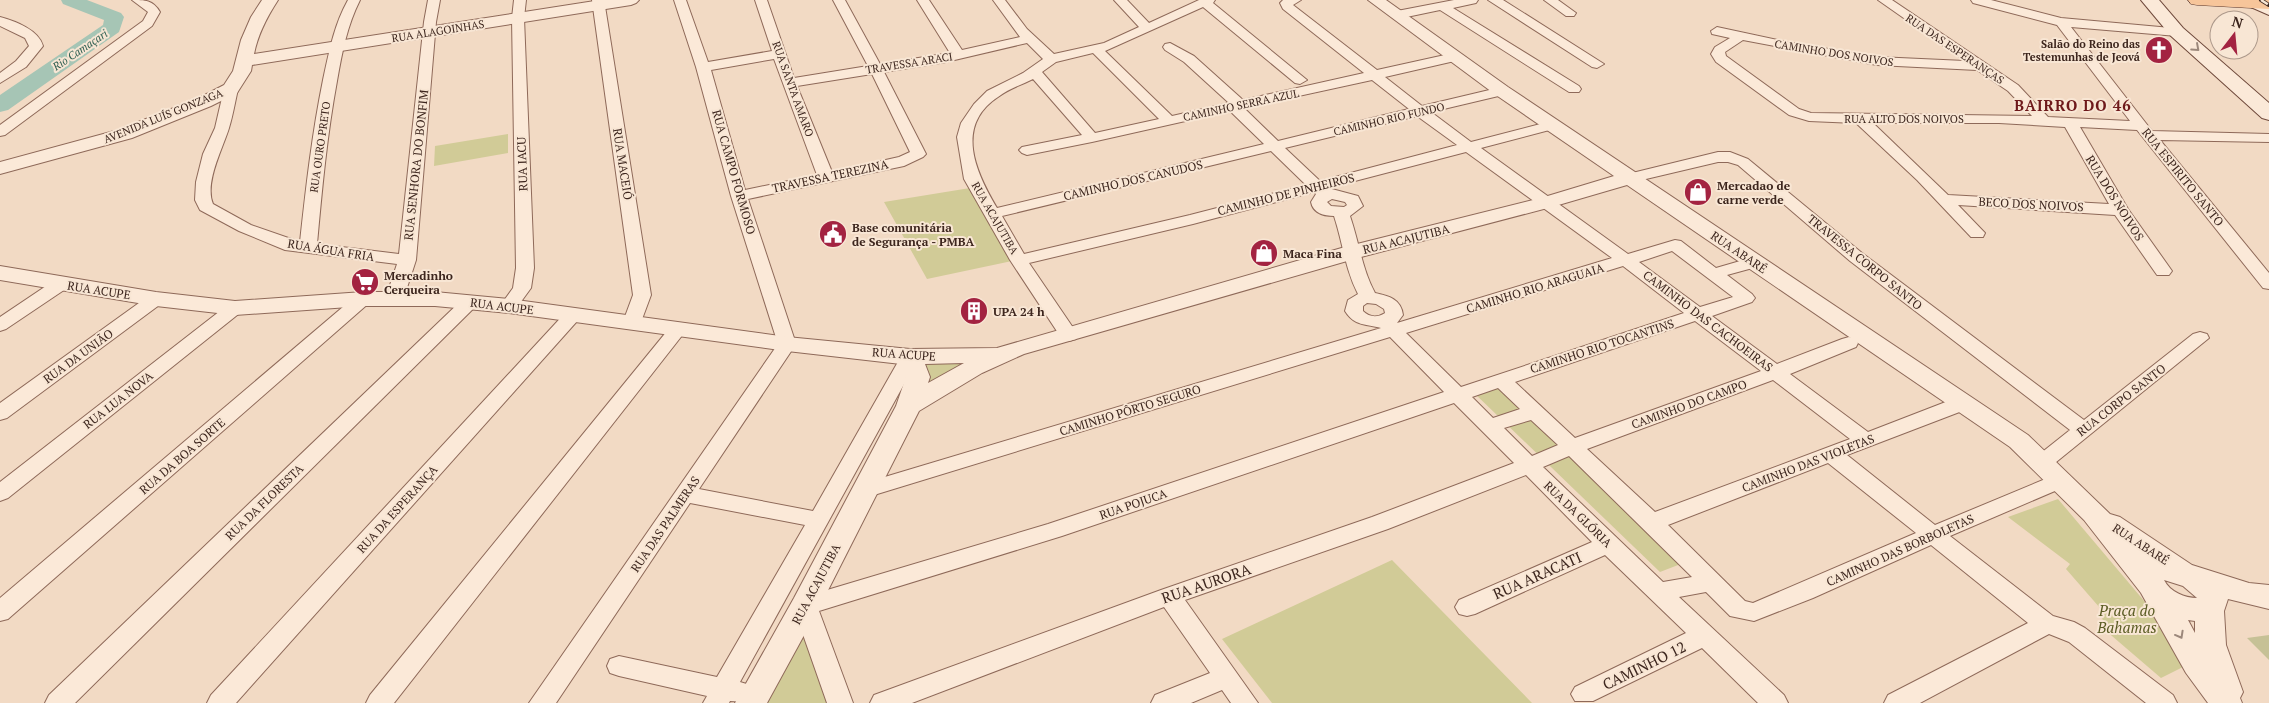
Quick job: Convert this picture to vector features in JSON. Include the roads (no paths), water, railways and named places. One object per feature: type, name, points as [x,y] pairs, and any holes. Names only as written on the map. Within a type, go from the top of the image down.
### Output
[{"type":"main road","points":[[2150,0],[2178,32],[2269,114]]},
{"type":"main road","points":[[2197,0],[2262,4]]},
{"type":"street","points":[[0,132],[148,23],[154,12],[151,7],[138,0]]},
{"type":"street","name":"AVENIDA LUÍS GONZAGA","points":[[0,168],[124,134],[205,102],[231,88],[237,82],[245,61],[249,40],[259,17],[270,0]]},
{"type":"street","name":"RUA OURO PRETO","points":[[308,249],[320,132],[337,46],[344,19],[354,0]]},
{"type":"street","name":"RUA SENHORA DO BONFIM","points":[[395,297],[407,260],[429,32],[434,0]]},
{"type":"street","name":"RUA IACU","points":[[509,306],[522,288],[525,268],[518,18],[520,0]]},
{"type":"street","name":"RUA ALAGOINHAS","points":[[245,61],[518,18],[598,2],[631,0]]},
{"type":"street","name":"RUA CAMPO FORMOSO","points":[[680,0],[703,67],[739,196],[787,344]]},
{"type":"street","name":"RUA SANTA AMARO","points":[[761,0],[789,84],[826,177]]},
{"type":"street","points":[[839,0],[876,69]]},
{"type":"street","points":[[923,0],[958,56]]},
{"type":"street","points":[[999,0],[1029,39],[1051,59]]},
{"type":"street","points":[[1120,0],[1147,28]]},
{"type":"street","points":[[1387,8],[1472,0]]},
{"type":"street","points":[[1494,0],[1597,64]]},
{"type":"street","points":[[1550,0],[1570,13]]},
{"type":"street","name":"RUA DAS ESPERANÇAS","points":[[1884,0],[2013,88],[2045,122]]},
{"type":"street","points":[[1977,0],[2060,22],[2178,32]]},
{"type":"street","points":[[1207,1],[1300,80]]},
{"type":"street","name":"RUA ACAJUTIBA","points":[[1069,335],[991,214],[969,169],[964,137],[965,131],[979,107],[992,94],[1035,72],[1051,59],[1097,50],[1207,1]]},
{"type":"street","name":"RUA MACEIÓ","points":[[598,2],[642,295],[640,307],[632,322]]},
{"type":"street","name":"CAMINHO DAS CACHOEIRAS","points":[[1291,3],[1374,75],[1420,111],[1626,260],[1867,441]]},
{"type":"street","points":[[1436,3],[1574,89]]},
{"type":"street","name":"RUA ABARÉ","points":[[1387,8],[1502,91],[2019,441],[2062,480],[2094,513],[2153,589],[2198,664],[2226,703]]},
{"type":"street","points":[[0,21],[30,35],[36,41],[36,46],[21,64],[0,79]]},
{"type":"street","name":"RUA ESPIRITO SANTO","points":[[2060,22],[2144,131],[2269,284]]},
{"type":"street","name":"CAMINHO DOS NOIVOS","points":[[1717,31],[1877,61],[1982,66]]},
{"type":"street","name":"RUA ALTO DOS NOIVOS","points":[[1741,36],[1720,50],[1719,56],[1730,67],[1787,108],[1809,117],[2045,122],[2144,131],[2269,138]]},
{"type":"street","name":"TRAVESSA ARACI","points":[[789,84],[958,56],[1029,39]]},
{"type":"street","points":[[1170,47],[1184,54],[1322,191],[1319,205],[1328,212],[1341,213],[1353,252],[1357,276],[1369,298],[1357,301],[1352,308],[1354,313],[1364,320],[1390,326]]},
{"type":"street","points":[[1097,50],[1169,121]]},
{"type":"street","points":[[703,67],[780,54]]},
{"type":"street","name":"CAMINHO SERRA AZUL","points":[[1027,150],[1092,138],[1454,57]]},
{"type":"street","name":"TRAVESSA TEREZINA","points":[[739,196],[914,158],[918,153],[876,69]]},
{"type":"street","points":[[1035,72],[1092,138]]},
{"type":"street","name":"RUA ÁGUA FRIA","points":[[231,88],[222,128],[211,154],[204,182],[202,200],[206,207],[219,216],[272,240],[308,249],[407,260]]},
{"type":"street","name":"CAMINHO RIO FUNDO","points":[[1275,146],[1502,91]]},
{"type":"street","points":[[1860,119],[1922,176],[1942,199],[1977,233]]},
{"type":"street","name":"RUA DOS NOIVOS","points":[[2070,124],[2120,210],[2163,271]]},
{"type":"street","name":"CAMINHO DE PINHEIROS","points":[[1019,260],[1322,191],[1552,125]]},
{"type":"street","name":"CAMINHO DOS CANUDOS","points":[[991,214],[1275,146]]},
{"type":"street","name":"TRAVESSA CORPO SANTO","points":[[1629,178],[1718,157],[1730,157],[1743,162],[1856,258],[2084,430]]},
{"type":"street","name":"RUA ACAJUTIBA","points":[[752,700],[805,606],[909,406],[952,379],[1003,354],[1353,252],[1547,202],[1629,178]]},
{"type":"street","name":"BECO DOS NOIVOS","points":[[1942,199],[2120,210]]},
{"type":"street","name":"CAMINHO RIO ARAGUAIA","points":[[1390,326],[1675,245],[1713,274]]},
{"type":"street","points":[[1713,274],[1754,262]]},
{"type":"street","name":"RUA ACUPE","points":[[0,273],[156,299],[235,308],[395,297],[509,306],[787,344],[910,357],[1003,354]]},
{"type":"street","name":"CAMINHO RIO TOCANTINS","points":[[1458,395],[1746,298],[1713,274]]},
{"type":"street","points":[[0,325],[61,284]]},
{"type":"street","name":"RUA DA UNIÃO","points":[[0,413],[156,299]]},
{"type":"street","name":"RUA DA BOA SORTE","points":[[0,612],[363,299]]},
{"type":"street","name":"RUA DA FLORESTA","points":[[58,703],[470,302]]},
{"type":"street","name":"RUA LUA NOVA","points":[[0,493],[235,308]]},
{"type":"street","name":"RUA DA ESPERANÇA","points":[[220,703],[574,315]]},
{"type":"street","name":"RUA DA GLÓRIA","points":[[1390,326],[1608,544],[1775,703]]},
{"type":"street","name":"CAMINHO PÔRTO SEGURO","points":[[866,490],[1390,326]]},
{"type":"street","points":[[379,703],[678,329]]},
{"type":"street","name":"RUA CORPO SANTO","points":[[2043,462],[2200,338]]},
{"type":"street","name":"CAMINHO DO CAMPO","points":[[1529,466],[1572,447],[1849,343]]},
{"type":"street","name":"RUA DAS PALMERAS","points":[[542,703],[787,344]]},
{"type":"street","points":[[909,406],[918,377],[910,357]]},
{"type":"street","points":[[720,696],[910,357]]},
{"type":"street","points":[[1501,380],[1652,522],[1710,582]]},
{"type":"street","name":"RUA POJUCA","points":[[805,606],[1054,530],[1458,395]]},
{"type":"street","name":"CAMINHO DAS VIOLETAS","points":[[1652,522],[1964,403]]},
{"type":"street","points":[[1490,426],[1534,412]]},
{"type":"street","points":[[1831,454],[2046,624],[2066,629],[2076,635],[2164,703]]},
{"type":"street","name":"RUA AURORA","points":[[896,701],[1168,596],[1380,523],[1529,466]]},
{"type":"street","name":"CAMINHO DAS BORBOLETAS","points":[[1710,582],[1738,610],[1754,612],[2062,480]]},
{"type":"street","points":[[685,494],[820,520]]},
{"type":"street","name":"RUA ABARÉ","points":[[2094,513],[2190,576]]},
{"type":"street","name":"RUA ARACATI","points":[[1467,607],[1608,544]]},
{"type":"street","points":[[2269,597],[2249,594],[2174,570],[2160,569],[2151,572],[2148,580],[2153,589],[2173,604],[2183,608],[2202,611],[2210,608],[2269,601]]},
{"type":"street","points":[[2190,576],[2212,594],[2213,600],[2210,608],[2211,645],[2230,703]]},
{"type":"street","points":[[1659,592],[1710,582]]},
{"type":"street","points":[[1168,596],[1245,703]]},
{"type":"street","points":[[805,606],[840,703]]},
{"type":"street","points":[[1897,703],[2046,624]]},
{"type":"street","name":"CAMINHO 12","points":[[1584,694],[1704,636]]},
{"type":"street","points":[[619,666],[720,696],[752,700]]},
{"type":"street","points":[[1164,703],[1226,678]]},
{"type":"waterway","name":"Rio Camaçari","points":[[0,105],[112,28],[114,17],[70,0]]},
{"type":"railway","points":[[2261,0],[2269,5]]},
{"type":"place","name":"Salão do Reino das Testemunhas de Jeová","points":[[2159,50]]},
{"type":"place","name":"Mercadao de carne verde","points":[[1698,192]]},
{"type":"place","name":"Base comunitária de Segurança - PMBA","points":[[833,234]]},
{"type":"place","name":"Maca Fina","points":[[1264,253]]},
{"type":"place","name":"Mercadinho Cerqueira","points":[[365,282]]},
{"type":"place","name":"UPA 24 h","points":[[974,311]]},
{"type":"district","name":"BAIRRO DO 46","points":[[2073,105]]},
{"type":"park label","name":"Praça do Bahamas","points":[[2127,618]]}]
